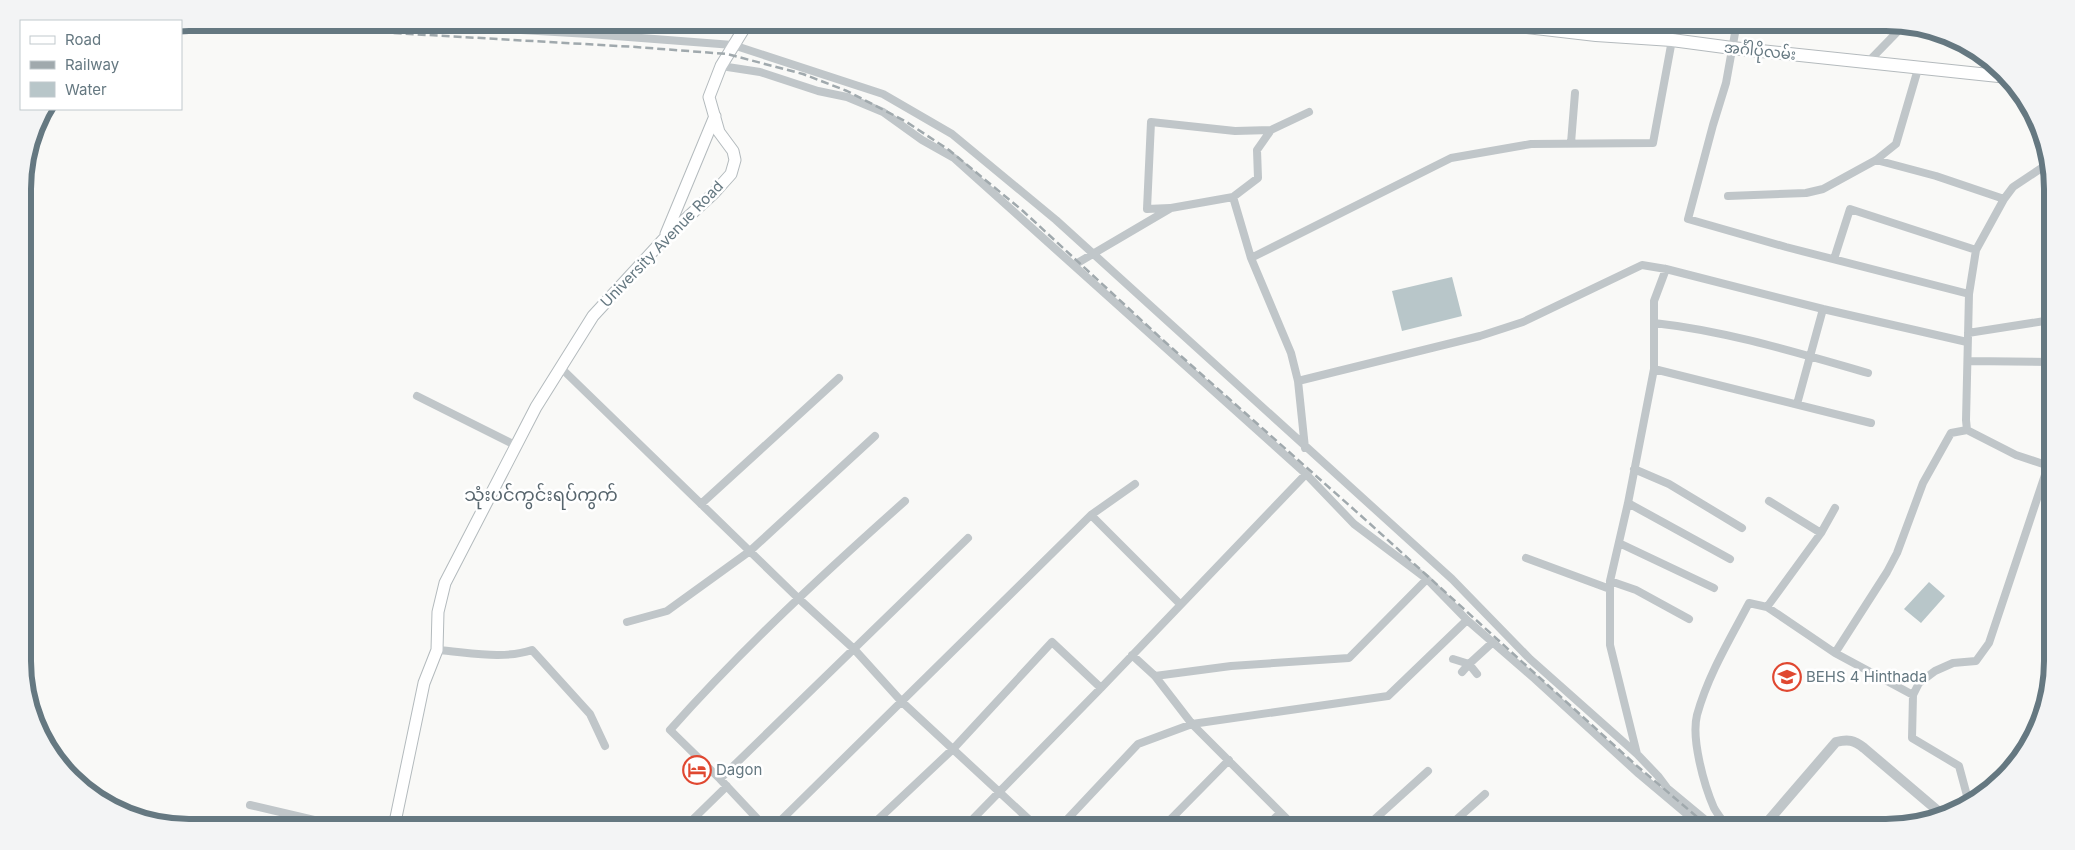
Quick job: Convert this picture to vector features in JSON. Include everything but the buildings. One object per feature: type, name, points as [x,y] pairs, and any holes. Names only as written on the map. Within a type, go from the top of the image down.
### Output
[{"type":"main road","name":"University Avenue Road","points":[[396,819],[424,683],[437,650],[438,612],[445,583],[515,445],[560,367],[605,301],[664,239],[714,192],[734,168],[733,150],[719,132],[709,97],[721,66],[742,31]]},
{"type":"main road","name":"အင်္ဂါပိုလမ်း","points":[[1557,31],[1596,36],[1672,40],[1997,76]]},
{"type":"main road","points":[[664,239],[715,116]]},
{"type":"street","points":[[539,31],[733,45],[883,94],[952,134],[1056,220],[1305,448],[1452,579],[1530,659],[1637,754],[1667,788],[1703,818]]},
{"type":"street","points":[[1251,258],[1451,158],[1531,144],[1653,143],[1672,31]]},
{"type":"street","points":[[1735,31],[1726,82],[1712,124],[1688,219],[1969,294]]},
{"type":"street","points":[[1868,63],[1897,32]]},
{"type":"street","points":[[721,66],[760,72],[818,91],[847,97],[882,112],[922,140],[954,158],[1306,474],[1354,524],[1428,579],[1467,620],[1494,642],[1594,735],[1692,818]]},
{"type":"street","points":[[1728,196],[1806,192],[1823,189],[1876,160],[1896,144],[1918,68]]},
{"type":"street","points":[[1571,143],[1576,93]]},
{"type":"street","points":[[1271,130],[1257,150],[1258,178],[1233,197],[1171,208],[1147,209],[1152,122],[1234,131],[1271,130],[1309,112]]},
{"type":"street","points":[[1876,160],[1936,176],[2004,198]]},
{"type":"street","points":[[1967,430],[1969,294],[1976,250],[2004,198],[2013,187],[2042,168]]},
{"type":"street","points":[[1233,197],[1251,258],[1291,353],[1298,381],[1305,448]]},
{"type":"street","points":[[1074,265],[1171,208]]},
{"type":"street","points":[[1834,259],[1850,209],[1976,250]]},
{"type":"street","points":[[1298,381],[1480,336],[1523,322],[1642,265],[1666,269],[1823,309],[1967,342]]},
{"type":"street","points":[[1637,754],[1610,645],[1610,585],[1654,369],[1654,302],[1666,269]]},
{"type":"street","points":[[1797,404],[1823,309]]},
{"type":"street","points":[[1968,333],[2044,321]]},
{"type":"street","points":[[1654,323],[1695,328],[1810,356],[1868,373]]},
{"type":"street","points":[[1968,361],[2044,362]]},
{"type":"street","points":[[560,367],[798,598],[854,648],[902,702],[1028,819]]},
{"type":"street","points":[[1654,369],[1871,423]]},
{"type":"street","points":[[701,504],[839,378]]},
{"type":"street","points":[[417,396],[515,445]]},
{"type":"street","points":[[1835,653],[1888,572],[1897,554],[1923,484],[1951,433],[1967,430],[2016,455],[2044,465]]},
{"type":"street","points":[[628,622],[666,611],[750,551],[875,436]]},
{"type":"street","points":[[1634,469],[1669,484],[1742,528]]},
{"type":"street","points":[[972,819],[1101,688],[1306,474]]},
{"type":"street","points":[[783,819],[1090,515],[1136,484]]},
{"type":"street","points":[[1967,796],[1959,766],[1912,738],[1913,695],[1919,683],[1935,671],[1953,662],[1976,661],[1989,643],[2044,484]]},
{"type":"street","points":[[757,819],[670,730],[704,692],[798,598],[905,501]]},
{"type":"street","points":[[1769,501],[1821,533]]},
{"type":"street","points":[[1628,503],[1730,559]]},
{"type":"street","points":[[1767,607],[1821,533],[1835,508]]},
{"type":"street","points":[[1090,515],[1180,604]]},
{"type":"street","points":[[720,779],[968,538]]},
{"type":"street","points":[[1619,543],[1714,588]]},
{"type":"street","points":[[1526,558],[1610,585],[1636,590],[1689,619]]},
{"type":"street","points":[[1155,676],[1231,666],[1349,658],[1428,579]]},
{"type":"street","points":[[1721,818],[1715,808],[1701,765],[1695,734],[1697,715],[1718,660],[1749,603],[1767,607],[1835,653],[1913,695]]},
{"type":"street","points":[[1068,818],[1138,744],[1192,724],[1388,696],[1467,620]]},
{"type":"street","points":[[879,819],[954,748],[1052,642],[1101,688]]},
{"type":"street","points":[[1462,672],[1494,642]]},
{"type":"street","points":[[437,650],[504,655],[520,654],[532,650],[590,714],[605,746]]},
{"type":"street","points":[[1132,655],[1155,676],[1192,724],[1286,818]]},
{"type":"street","points":[[1453,659],[1469,664],[1477,674]]},
{"type":"street","points":[[1771,818],[1836,742],[1846,739],[1854,741],[1864,748],[1937,810]]},
{"type":"street","points":[[1171,818],[1228,760]]},
{"type":"street","points":[[1376,818],[1428,771]]},
{"type":"street","points":[[693,819],[727,786]]},
{"type":"street","points":[[1458,818],[1485,794]]},
{"type":"street","points":[[250,806],[305,819]]},
{"type":"street","points":[[1275,818],[1280,813]]},
{"type":"water","points":[[1452,277],[1462,316],[1402,331],[1392,291]]},
{"type":"water","points":[[1929,582],[1945,596],[1921,623],[1904,609]]},
{"type":"railway","points":[[358,31],[727,54],[803,74],[847,91],[905,121],[949,150],[1023,211],[1164,341],[1368,522],[1637,766],[1699,818]]},
{"type":"place","name":"BEHS 4 Hinthada","points":[[1787,677]]},
{"type":"place","name":"Dagon","points":[[697,770]]},
{"type":"district","name":"သုံးပင်ကွင်းရပ်ကွက်","points":[[541,495]]}]
